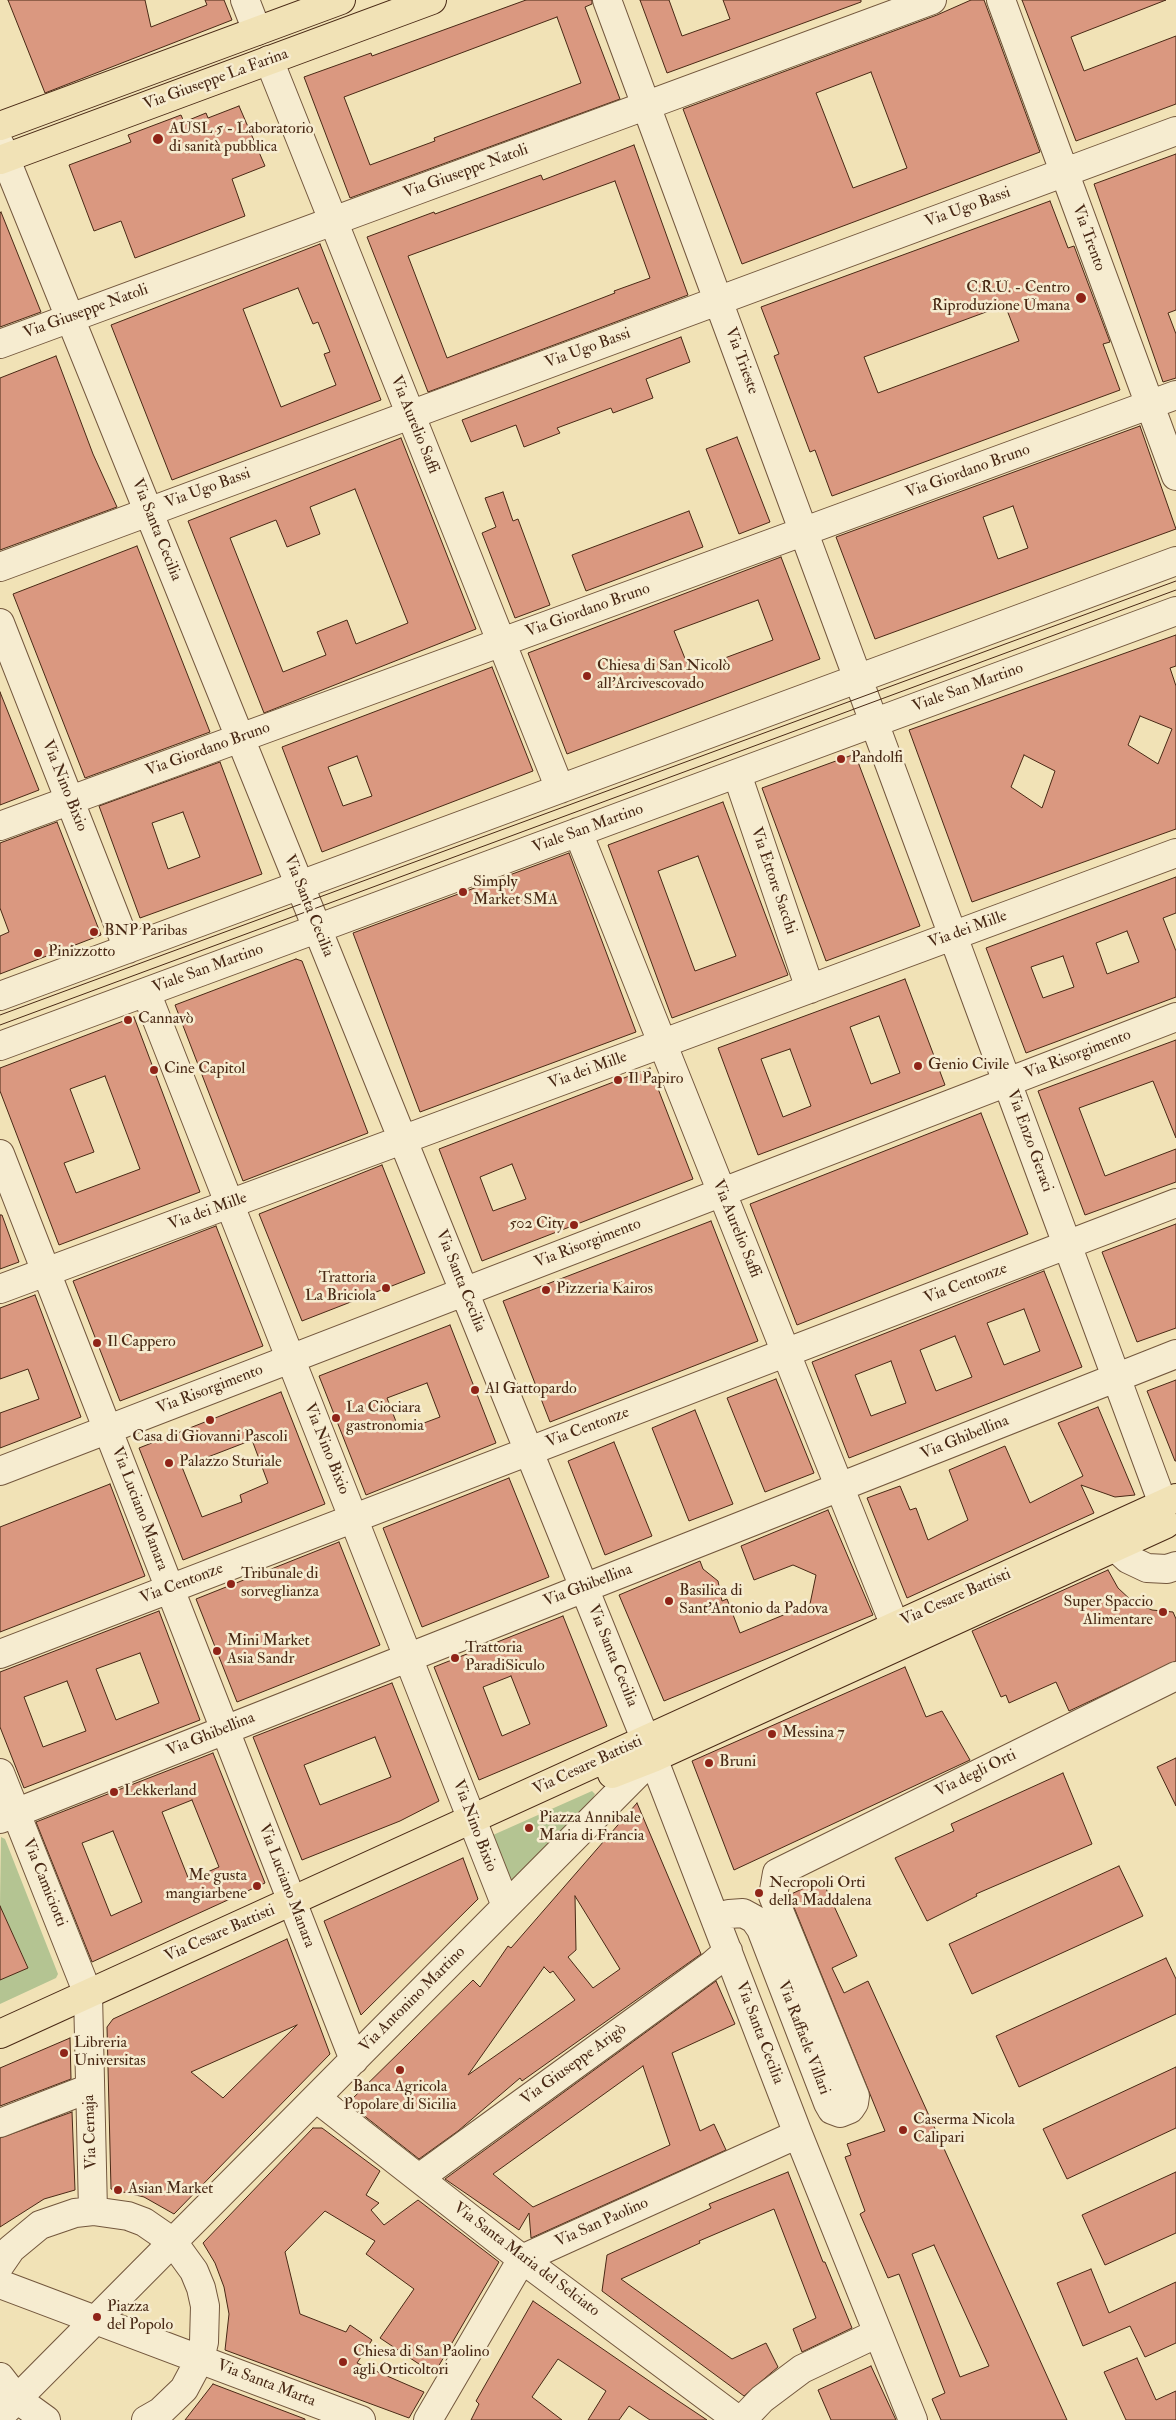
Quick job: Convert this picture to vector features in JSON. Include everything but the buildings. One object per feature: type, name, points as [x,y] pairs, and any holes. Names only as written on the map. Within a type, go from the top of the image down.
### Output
[{"type":"main road","name":"Via Giuseppe La Farina","points":[[0,126],[341,0]]},
{"type":"main road","name":"Via Giuseppe La Farina","points":[[2,154],[269,60],[432,0]]},
{"type":"main road","name":"Via Cesare Battisti","points":[[649,1748],[1115,1547],[1172,1507]]},
{"type":"main road","name":"Via Cesare Battisti","points":[[0,2052],[88,2003],[295,1909],[475,1828],[627,1768],[649,1748],[895,1626],[1172,1507]]},
{"type":"main road","name":"Via Cesare Battisti","points":[[0,2034],[88,2003]]},
{"type":"street","points":[[244,0],[257,31]]},
{"type":"street","name":"Via Trieste","points":[[608,0],[875,722]]},
{"type":"street","name":"Via Giuseppe Natoli","points":[[0,344],[932,0]]},
{"type":"street","name":"Via Trento","points":[[1001,0],[1176,476]]},
{"type":"street","name":"Via Aurelio Saffi","points":[[269,60],[560,789]]},
{"type":"street","name":"Via Ugo Bassi","points":[[0,566],[1176,131]]},
{"type":"street","name":"Via Santa Cecilia","points":[[2,154],[649,1748],[798,2134],[913,2420]]},
{"type":"street","name":"Via Giordano Bruno","points":[[0,826],[1176,396]]},
{"type":"street","points":[[0,996],[1176,561]]},
{"type":"street","name":"Viale San Martino","points":[[0,1046],[1176,611]]},
{"type":"street","name":"Via Nino Bixio","points":[[0,623],[128,949]]},
{"type":"street","name":"Via Enzo Geraci","points":[[875,722],[1117,1378],[1172,1507]]},
{"type":"street","name":"Via Ettore Sacchi","points":[[736,774],[810,989]]},
{"type":"street","name":"Via Aurelio Saffi","points":[[578,832],[895,1626]]},
{"type":"street","name":"Via dei Mille","points":[[0,1289],[1176,853]]},
{"type":"street","name":"Via Nino Bixio","points":[[146,992],[506,1906]]},
{"type":"street","name":"Via Risorgimento","points":[[0,1471],[1176,1017]]},
{"type":"street","name":"Via Luciano Manara","points":[[0,1154],[354,2060]]},
{"type":"street","name":"Via Centonze","points":[[0,1654],[1176,1203]]},
{"type":"street","name":"Via Ghibellina","points":[[8,1815],[1176,1354]]},
{"type":"street","points":[[1115,1547],[1128,1559],[1148,1568],[1176,1566]]},
{"type":"street","name":"Via degli Orti","points":[[776,1872],[1176,1676]]},
{"type":"street","name":"Via Antonino Martino","points":[[172,2242],[506,1906],[649,1748]]},
{"type":"street","name":"Via Camiciotti","points":[[0,1773],[8,1815],[88,2003]]},
{"type":"street","name":"Via Raffaele Villari","points":[[715,1918],[743,1913],[754,1920],[761,1929],[828,2103],[832,2110],[840,2113],[850,2109],[854,2103],[855,2096],[774,1896],[776,1872]]},
{"type":"street","name":"Via Giuseppe Arigò","points":[[419,2178],[712,1965],[728,1951]]},
{"type":"street","name":"Via Cernaja","points":[[88,2003],[93,2211]]},
{"type":"street","points":[[0,2123],[90,2088]]},
{"type":"street","name":"Via Santa Maria del Selciato","points":[[316,2098],[522,2259],[740,2420]]},
{"type":"street","name":"Via San Paolino","points":[[522,2259],[798,2134]]},
{"type":"street","points":[[0,2265],[11,2249],[40,2225],[56,2218],[93,2211],[128,2216],[159,2231],[172,2242],[194,2271],[205,2306],[204,2342],[200,2359],[184,2388],[157,2417]]},
{"type":"street","points":[[8,2408],[172,2242]]},
{"type":"street","points":[[428,2420],[522,2259]]},
{"type":"street","points":[[0,2284],[200,2359]]},
{"type":"street","points":[[740,2420],[762,2399],[802,2370],[878,2333]]},
{"type":"street","name":"Via Santa Marta","points":[[200,2359],[361,2420]]},
{"type":"street","points":[[0,2377],[8,2408]]},
{"type":"street","points":[[8,2408],[34,2414],[46,2420]]},
{"type":"green space","points":[[592,1791],[595,1794],[592,1800],[511,1882],[493,1835]]},
{"type":"green space","points":[[1,1837],[5,1839],[58,1974],[56,1978],[0,2004],[0,1980],[28,1967],[0,1906]]},
{"type":"tram line","points":[[0,1015],[1176,581]]},
{"type":"tram line","points":[[0,1025],[1176,590]]},
{"type":"place","name":"AUSL 5 - Laboratorio di sanità pubblica","points":[[158,139]]},
{"type":"place","name":"C.R.U. - Centro Riproduzione Umana","points":[[1081,298]]},
{"type":"place","name":"Chiesa di San Nicolò all'Arcivescovado","points":[[587,676]]},
{"type":"place","name":"Pandolfi","points":[[841,759]]},
{"type":"place","name":"Simply Market SMA","points":[[463,892]]},
{"type":"place","name":"BNP Paribas","points":[[94,932]]},
{"type":"place","name":"Pinizzotto","points":[[38,953]]},
{"type":"place","name":"Cannavò","points":[[128,1020]]},
{"type":"place","name":"Genio Civile","points":[[918,1066]]},
{"type":"place","name":"Cine Capitol","points":[[154,1070]]},
{"type":"place","name":"Il Papiro","points":[[618,1080]]},
{"type":"place","name":"502 City","points":[[574,1225]]},
{"type":"place","name":"Trattoria La Briciola","points":[[386,1288]]},
{"type":"place","name":"Pizzeria Kairos","points":[[546,1290]]},
{"type":"place","name":"Il Cappero","points":[[97,1343]]},
{"type":"place","name":"Al Gattopardo","points":[[475,1390]]},
{"type":"place","name":"La Ciociara gastronomia","points":[[336,1418]]},
{"type":"place","name":"Casa di Giovanni Pascoli","points":[[210,1420]]},
{"type":"place","name":"Palazzo Sturiale","points":[[169,1463]]},
{"type":"place","name":"Tribunale di sorveglianza","points":[[231,1584]]},
{"type":"place","name":"Basilica di Sant'Antonio da Padova","points":[[669,1601]]},
{"type":"place","name":"Super Spaccio Alimentare","points":[[1163,1612]]},
{"type":"place","name":"Mini Market Asia Sandr","points":[[217,1651]]},
{"type":"place","name":"Trattoria ParadiSiculo","points":[[455,1658]]},
{"type":"place","name":"Messina 7","points":[[772,1734]]},
{"type":"place","name":"Bruni","points":[[709,1763]]},
{"type":"place","name":"Lekkerland","points":[[114,1792]]},
{"type":"place","name":"Piazza Annibale Maria di Francia","points":[[529,1828]]},
{"type":"place","name":"Me gusta mangiarbene","points":[[257,1886]]},
{"type":"place","name":"Necropoli Orti della Maddalena","points":[[759,1893]]},
{"type":"place","name":"Libreria Universitas","points":[[64,2053]]},
{"type":"place","name":"Banca Agricola Popolare di Sicilia","points":[[400,2070]]},
{"type":"place","name":"Caserma Nicola Calipari","points":[[903,2130]]},
{"type":"place","name":"Asian Market","points":[[118,2190]]},
{"type":"place","name":"Piazza del Popolo","points":[[97,2317]]},
{"type":"place","name":"Chiesa di San Paolino agli Orticoltori","points":[[343,2362]]}]
